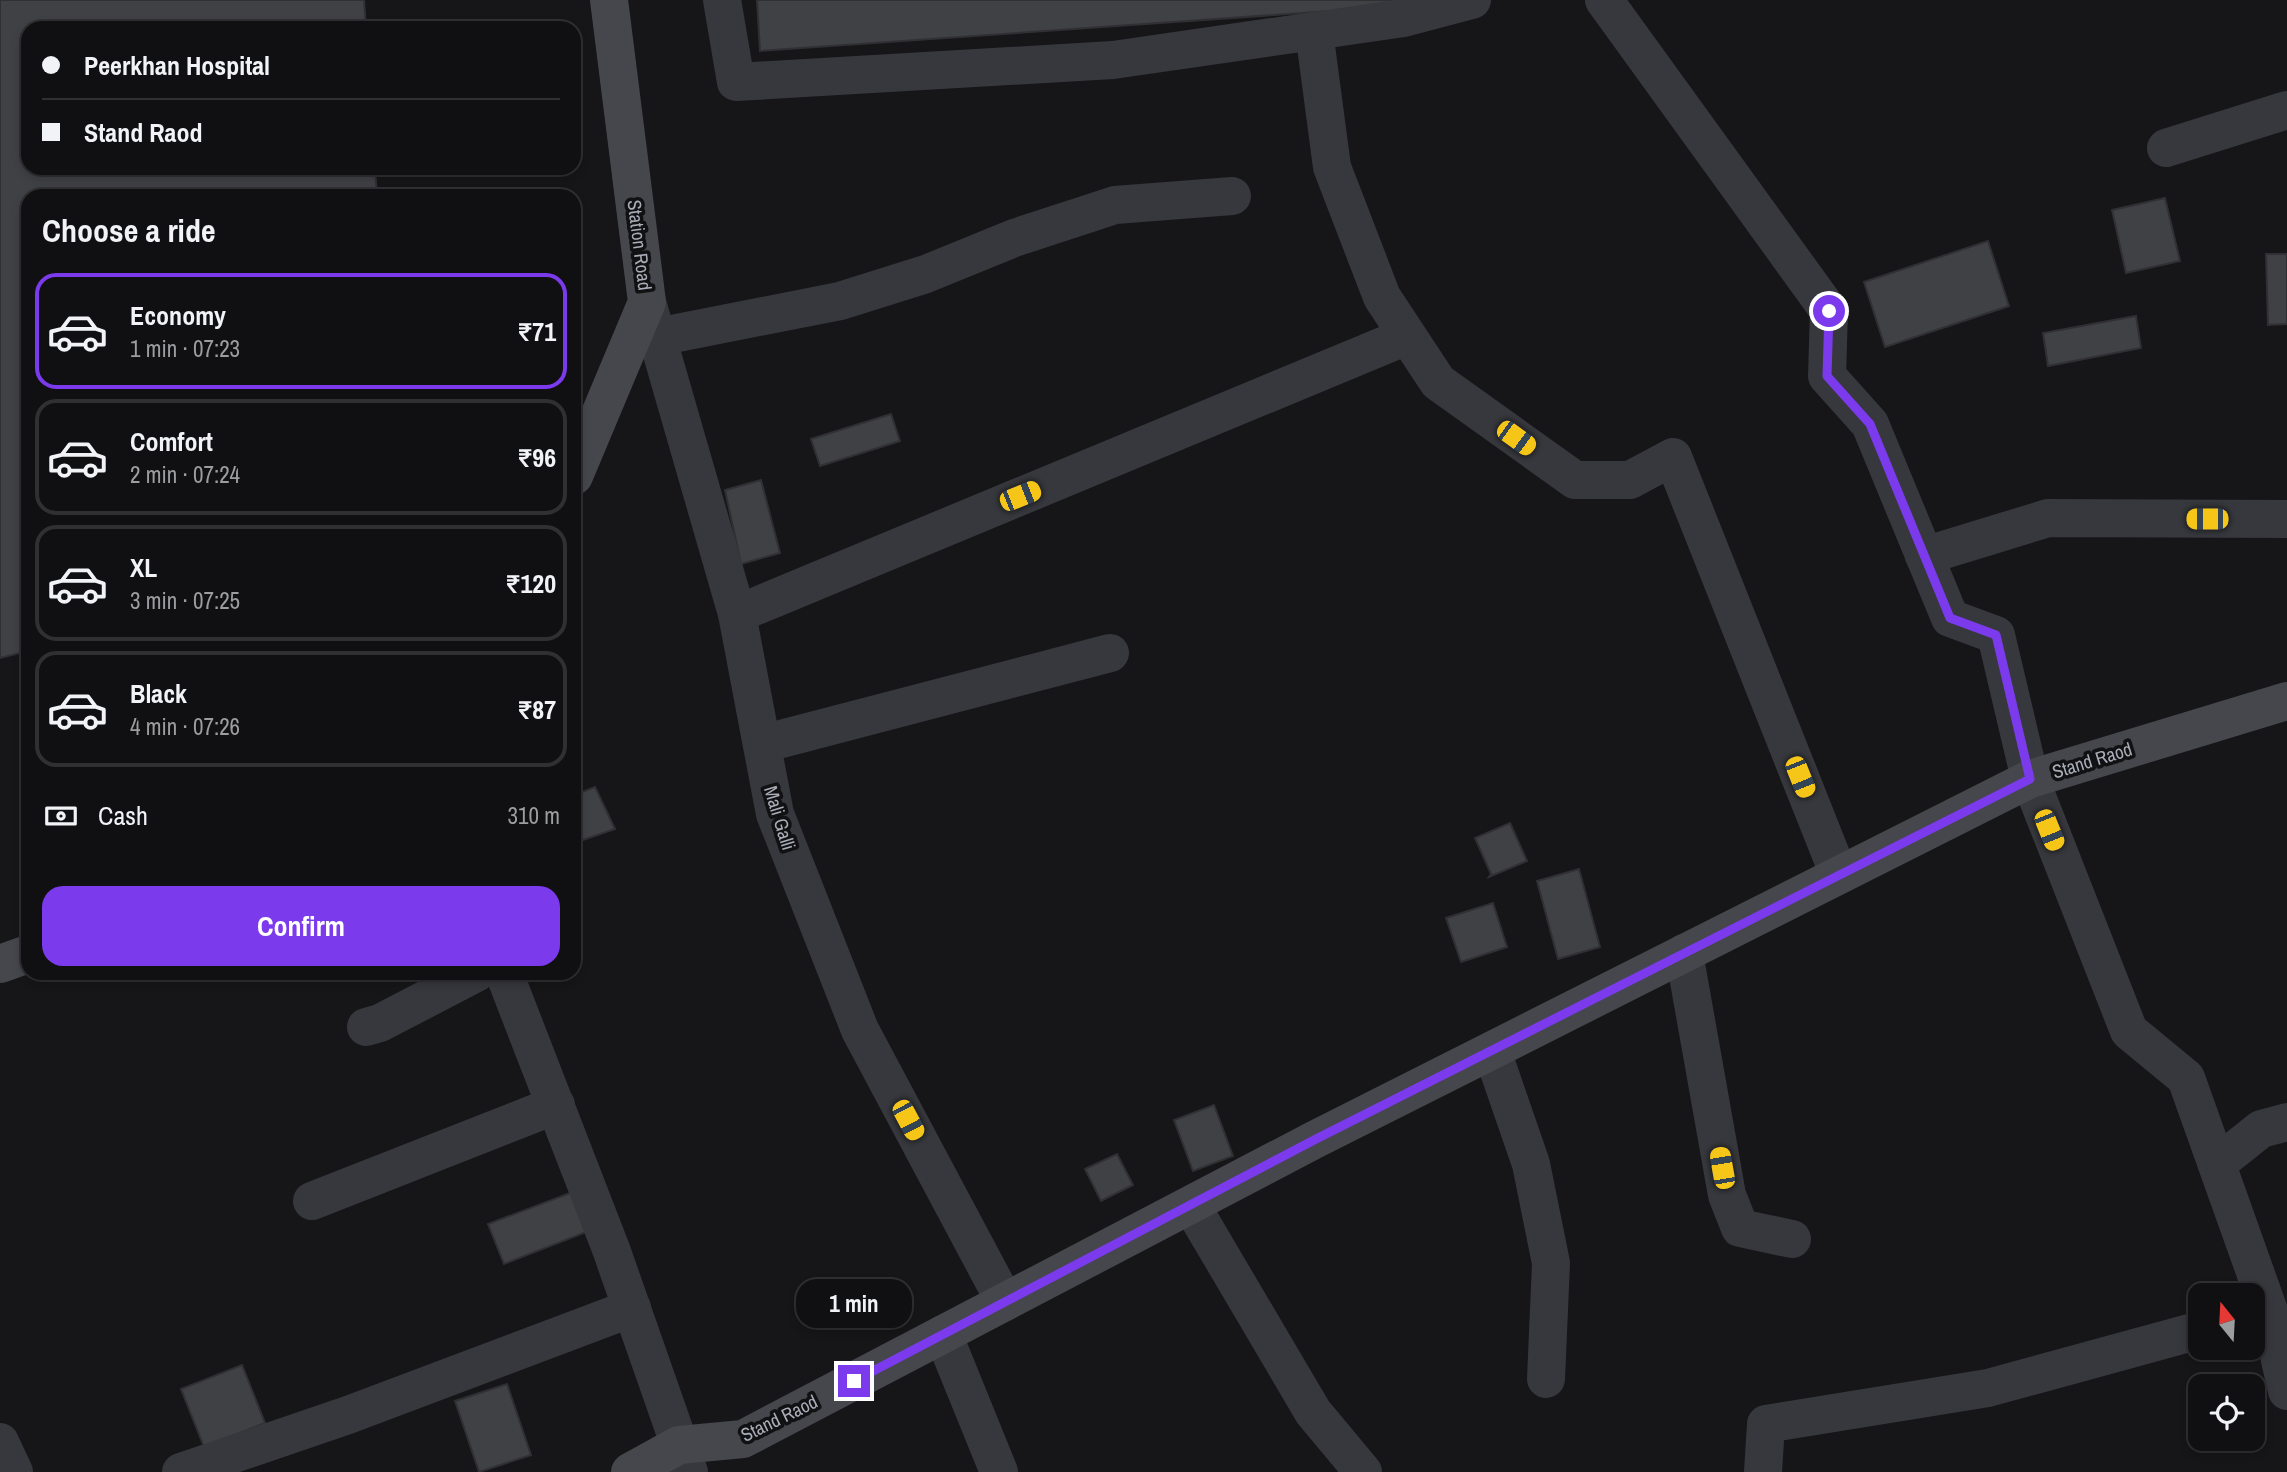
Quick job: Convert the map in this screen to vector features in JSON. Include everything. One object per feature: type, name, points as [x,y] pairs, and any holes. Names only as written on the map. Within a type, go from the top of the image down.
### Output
[{"type":"street","name":"Station Road","points":[[581,462],[652,319],[609,0]]},
{"type":"street","points":[[722,0],[736,82],[1113,60],[1404,18],[1472,0]]},
{"type":"street","points":[[1604,0],[1829,311],[1827,376],[1870,424],[1950,618],[1996,635],[2030,779],[2129,1031],[2186,1078],[2217,1164],[2252,1283]]},
{"type":"street","points":[[1314,31],[1332,167],[1382,297],[1438,382],[1575,480],[1630,480],[1673,457],[1839,875]]},
{"type":"street","points":[[2166,148],[2287,110]]},
{"type":"street","points":[[652,319],[841,302],[926,274],[1014,238],[1115,205],[1231,196]]},
{"type":"street","name":"Mali Galli","points":[[652,319],[737,614],[775,814],[860,1030],[1005,1302]]},
{"type":"street","points":[[737,614],[1407,336]]},
{"type":"street","points":[[1924,556],[2048,518],[2287,519]]},
{"type":"street","points":[[762,744],[1110,653]]},
{"type":"street","name":"Stand Raod","points":[[630,1472],[743,1439],[1191,1205],[2030,779],[2287,701]]},
{"type":"street","points":[[1684,953],[1727,1195],[1740,1228],[1792,1239]]},
{"type":"street","points":[[0,964],[21,956]]},
{"type":"street","points":[[366,1027],[380,1023],[463,980]]},
{"type":"street","points":[[507,980],[632,1308],[684,1458]]},
{"type":"street","points":[[1492,1051],[1531,1164],[1551,1263],[1546,1380]]},
{"type":"street","points":[[312,1200],[556,1105]]},
{"type":"street","points":[[2217,1164],[2261,1129],[2287,1122]]},
{"type":"street","points":[[1191,1205],[1313,1412],[1363,1472]]},
{"type":"street","points":[[181,1472],[348,1415],[632,1308]]},
{"type":"street","points":[[2265,1326],[2287,1391]]},
{"type":"street","points":[[1763,1472],[1766,1424],[1987,1388],[2188,1333]]},
{"type":"street","points":[[943,1334],[999,1472]]},
{"type":"street","points":[[0,1442],[14,1472]]},
{"type":"building","points":[[0,0],[364,0],[366,21],[21,21],[21,175],[376,175],[376,189],[21,189],[21,653],[0,658]]},
{"type":"building","points":[[757,0],[1445,0],[1445,3],[760,51]]},
{"type":"building","points":[[2165,198],[2180,261],[2126,273],[2112,210]]},
{"type":"building","points":[[1988,241],[2009,306],[1885,347],[1864,282]]},
{"type":"building","points":[[2266,254],[2287,254],[2287,324],[2268,325]]},
{"type":"building","points":[[2136,316],[2141,348],[2048,366],[2043,333]]},
{"type":"building","points":[[891,414],[900,441],[820,466],[811,439]]},
{"type":"building","points":[[761,480],[780,553],[741,564],[725,490]]},
{"type":"building","points":[[595,787],[615,829],[581,841],[581,792]]},
{"type":"building","points":[[1510,823],[1527,861],[1489,877],[1491,874],[1475,838]]},
{"type":"building","points":[[1579,869],[1600,947],[1558,959],[1537,881]]},
{"type":"building","points":[[1493,903],[1507,947],[1461,962],[1446,918]]},
{"type":"building","points":[[1214,1105],[1233,1156],[1193,1171],[1174,1120]]},
{"type":"building","points":[[1117,1154],[1133,1185],[1101,1201],[1085,1169]]},
{"type":"building","points":[[578,1190],[594,1229],[504,1264],[488,1224]]},
{"type":"building","points":[[242,1365],[265,1423],[204,1447],[181,1389]]},
{"type":"building","points":[[507,1384],[531,1455],[479,1472],[455,1401]]},
{"type":"route","points":[[854,1381],[1316,1139],[2030,779],[1996,635],[1950,618],[1870,424],[1827,376],[1829,311]]}]
